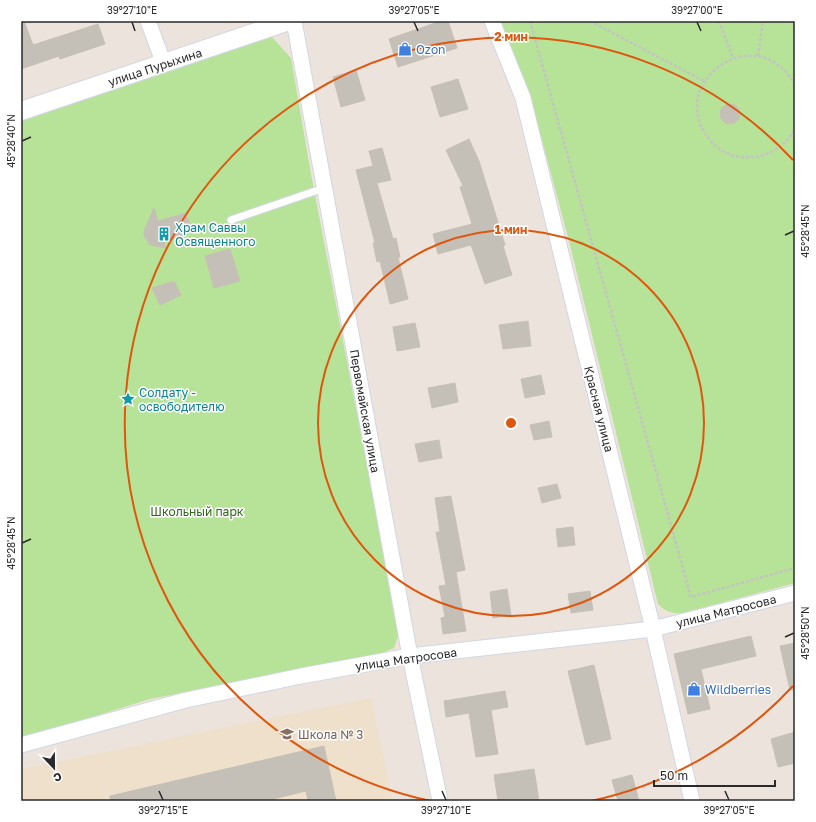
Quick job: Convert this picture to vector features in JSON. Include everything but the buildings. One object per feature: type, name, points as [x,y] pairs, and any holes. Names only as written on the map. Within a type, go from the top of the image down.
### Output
[{"type":"street","points":[[148,21],[164,64]]},
{"type":"street","name":"улица Пурыхина","points":[[21,111],[289,21]]},
{"type":"street","name":"Первомайская улица","points":[[294,21],[410,656],[440,801]]},
{"type":"street","name":"Красная улица","points":[[492,21],[523,98],[653,629],[692,801]]},
{"type":"street","name":"улица Матросова","points":[[21,745],[186,700],[301,676],[410,656],[653,629],[795,593]]},
{"type":"lane","points":[[231,220],[324,188]]},
{"type":"path","points":[[530,21],[691,597],[795,568]]},
{"type":"path","points":[[590,21],[704,81]]},
{"type":"path","points":[[719,21],[733,58]]},
{"type":"path","points":[[758,56],[763,21]]},
{"type":"path","points":[[795,85],[788,74],[780,66],[758,56],[748,55],[733,58],[718,65],[704,81],[700,91],[698,103],[701,126],[706,136],[724,152],[746,158],[769,154],[788,140],[795,128]]},
{"type":"shaded area","name":"Школа № 3","points":[[371,698],[393,801],[21,801],[21,769]]},
{"type":"green space","points":[[499,21],[795,21],[795,583],[683,613],[669,612],[658,604],[569,241],[530,95]]},
{"type":"green space","name":"Школьный парк","points":[[271,36],[291,58],[311,174],[399,633],[394,648],[377,655],[150,699],[21,739],[21,121]]},
{"type":"place","name":"Ozon","points":[[405,49]]},
{"type":"place","name":"Храм Саввы Освященного","points":[[164,234]]},
{"type":"place","name":"Солдату - освободителю","points":[[128,399]]},
{"type":"place","name":"Wildberries","points":[[694,689]]},
{"type":"place","name":"Школа № 3","points":[[287,734]]}]
